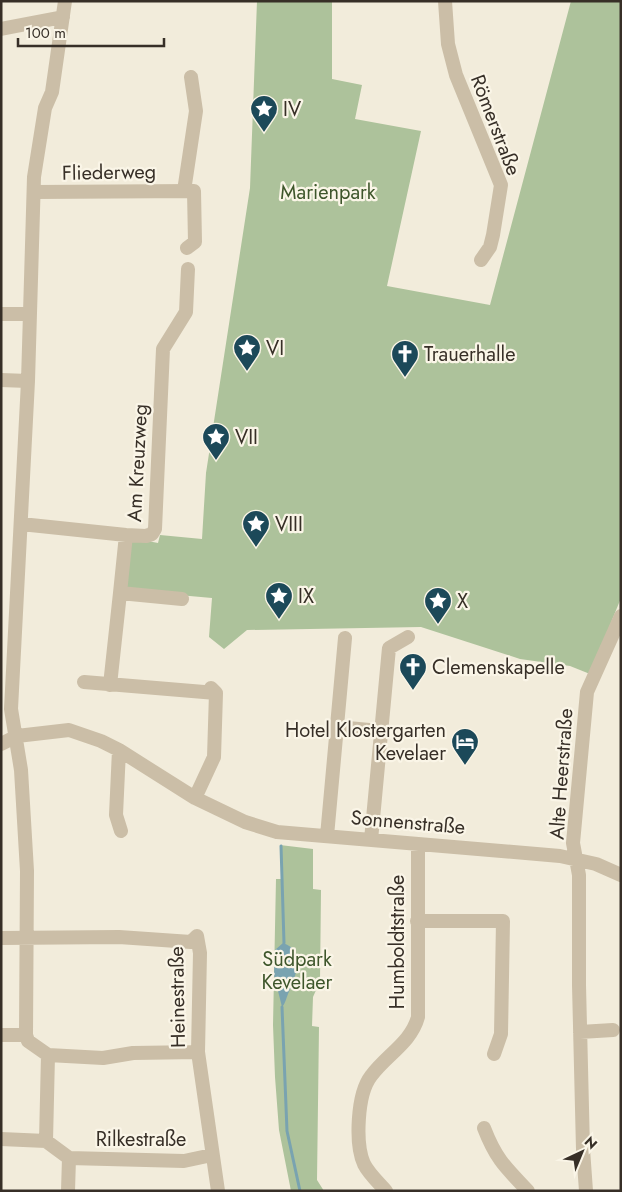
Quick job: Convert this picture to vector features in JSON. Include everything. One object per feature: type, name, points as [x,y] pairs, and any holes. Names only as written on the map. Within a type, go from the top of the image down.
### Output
[{"type":"street","points":[[65,1],[52,92],[45,108],[36,168],[28,381],[11,709],[17,736],[21,770],[27,862],[26,1035],[28,1041],[48,1055],[103,1058],[133,1053],[198,1052]]},
{"type":"street","name":"Römerstraße","points":[[444,1],[448,44],[456,74],[501,185],[490,247],[481,260]]},
{"type":"street","points":[[1,29],[63,17]]},
{"type":"street","points":[[191,77],[196,111],[184,191],[194,191],[191,245]]},
{"type":"street","name":"Fliederweg","points":[[35,192],[184,191]]},
{"type":"street","name":"Am Kreuzweg","points":[[21,524],[126,535],[146,536],[152,534],[155,529],[163,349],[186,312],[188,269]]},
{"type":"street","points":[[1,314],[30,314]]},
{"type":"street","points":[[1,380],[28,381]]},
{"type":"street","points":[[110,685],[126,535]]},
{"type":"street","points":[[120,593],[182,599]]},
{"type":"street","name":"Alte Heerstraße","points":[[586,1191],[580,1032],[578,859],[573,843],[587,692],[621,616]]},
{"type":"street","points":[[371,840],[389,648],[408,637]]},
{"type":"street","points":[[327,836],[345,638]]},
{"type":"street","points":[[84,682],[212,690],[214,757],[195,798]]},
{"type":"street","points":[[337,727],[380,731]]},
{"type":"street","name":"Sonnenstraße","points":[[1,744],[17,736],[69,730],[120,750],[195,798],[245,822],[277,832],[578,859],[621,875]]},
{"type":"street","points":[[120,750],[116,815],[121,831]]},
{"type":"street","name":"Humboldtstraße","points":[[386,1191],[364,1164],[360,1149],[360,1098],[372,1074],[415,1028],[418,1017],[418,844]]},
{"type":"street","points":[[417,921],[503,921],[501,1034],[494,1054]]},
{"type":"street","name":"Heinestraße","points":[[1,938],[119,937],[191,942],[197,936],[200,954],[198,1052],[218,1191]]},
{"type":"street","points":[[580,1032],[613,1030]]},
{"type":"street","points":[[1,1035],[26,1035]]},
{"type":"street","points":[[46,1141],[48,1055]]},
{"type":"street","points":[[484,1128],[498,1160],[528,1191]]},
{"type":"street","points":[[1,1139],[46,1141],[69,1158],[68,1191]]},
{"type":"street","name":"Rilkestraße","points":[[69,1158],[184,1161],[212,1155]]},
{"type":"green space","name":"Marienpark","points":[[257,1],[332,1],[332,79],[362,85],[355,119],[421,131],[387,286],[490,305],[571,1],[621,1],[621,598],[590,674],[570,666],[520,659],[421,627],[247,630],[224,649],[209,637],[212,598],[123,590],[127,537],[158,543],[160,535],[202,539],[206,473],[250,188]]},
{"type":"green space","name":"Südpark Kevelaer","points":[[280,845],[313,849],[313,889],[321,890],[320,981],[313,997],[312,1026],[319,1027],[317,1180],[324,1191],[291,1191],[279,1130],[273,1025],[276,879],[282,879]]},
{"type":"water","points":[[283,943],[295,952],[297,966],[294,980],[282,1007],[274,975],[275,950]]},
{"type":"waterway","points":[[281,846],[284,943]]},
{"type":"waterway","points":[[282,1007],[287,1131],[300,1191]]},
{"type":"place","name":"IV","points":[[264,133]]},
{"type":"place","name":"VI","points":[[247,372]]},
{"type":"place","name":"Trauerhalle","points":[[405,378]]},
{"type":"place","name":"VII","points":[[216,461]]},
{"type":"place","name":"VIII","points":[[256,548]]},
{"type":"place","name":"IX","points":[[279,620]]},
{"type":"place","name":"X","points":[[438,625]]},
{"type":"place","name":"Clemenskapelle","points":[[413,691]]},
{"type":"place","name":"Hotel Klostergarten Kevelaer","points":[[465,766]]}]
